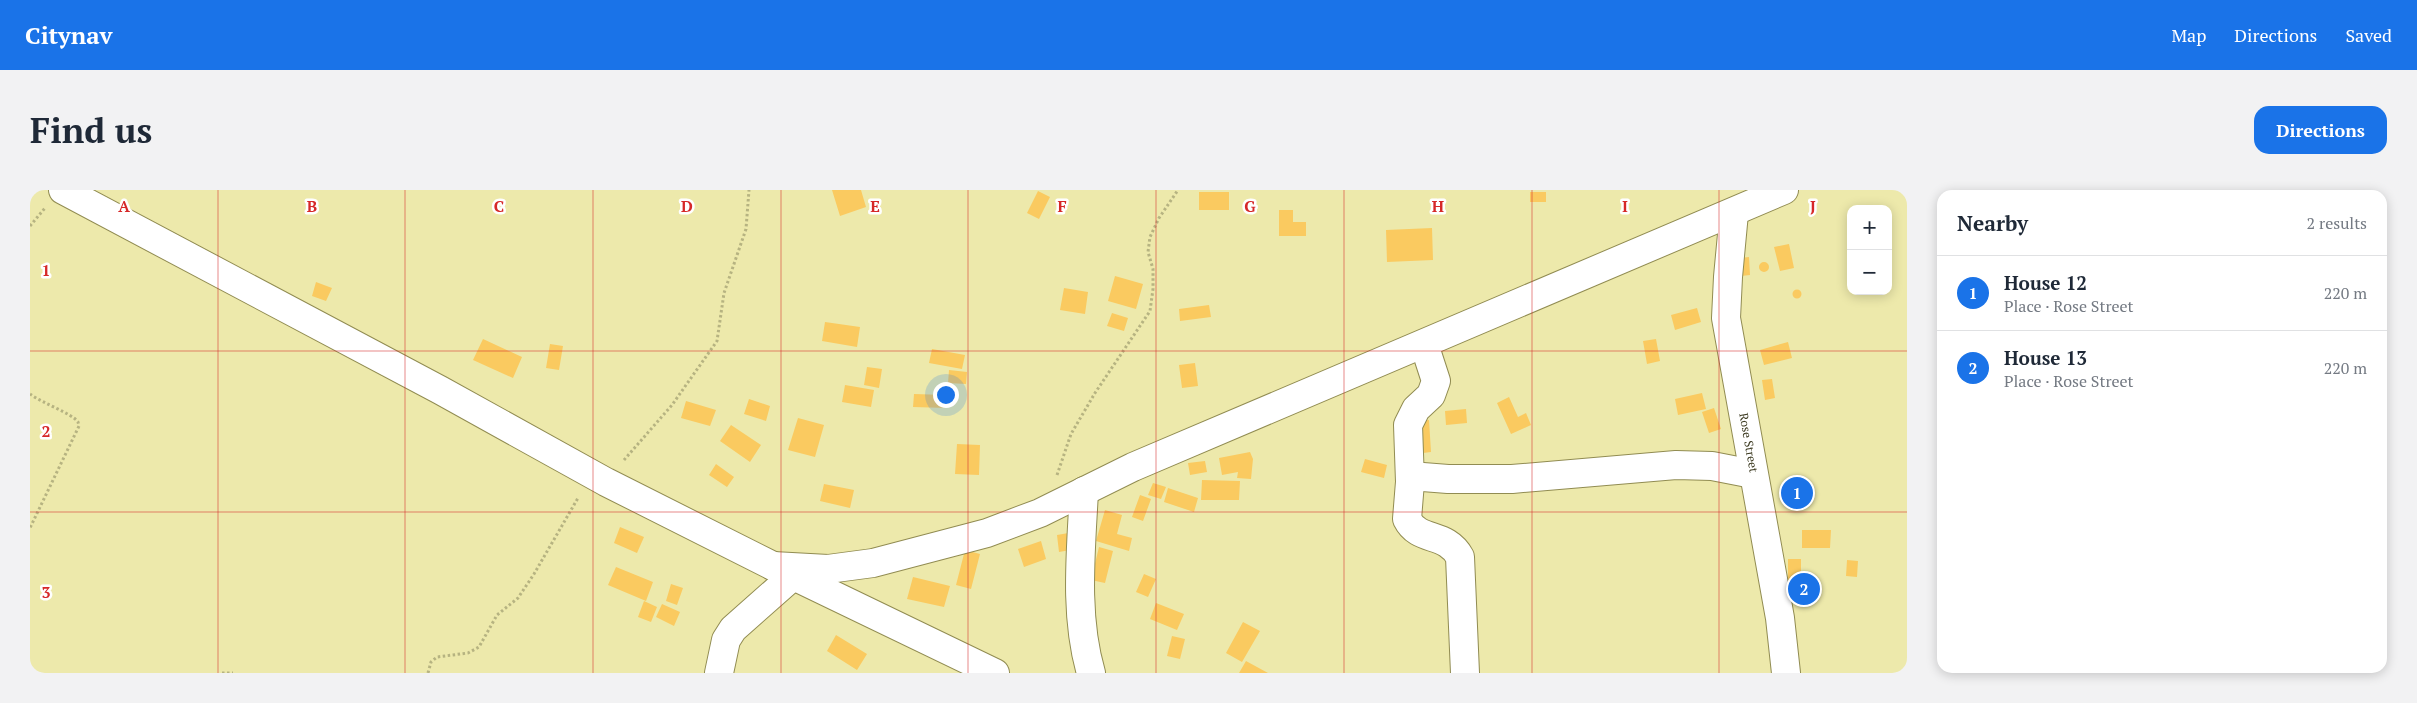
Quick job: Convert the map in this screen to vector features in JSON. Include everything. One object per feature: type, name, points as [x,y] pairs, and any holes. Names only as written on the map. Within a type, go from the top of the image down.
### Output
[{"type":"street","points":[[63,190],[440,390],[601,479],[996,673]]},
{"type":"street","points":[[719,673],[726,640],[733,629],[783,570],[828,569],[873,563],[987,533],[1050,508],[1133,467],[1424,344],[1567,281],[1734,213],[1784,190]]},
{"type":"street","name":"Rose Street","points":[[1734,213],[1726,318],[1780,618],[1786,673]]},
{"type":"street","points":[[1424,344],[1436,381],[1431,395],[1416,409],[1408,425],[1410,476],[1407,519],[1410,525],[1426,535],[1452,544],[1460,557],[1465,673]]},
{"type":"street","points":[[1410,476],[1448,479],[1512,479],[1676,465],[1712,466],[1753,474]]},
{"type":"street","points":[[1084,491],[1080,591],[1086,655],[1091,673]]},
{"type":"path","points":[[428,673],[431,662],[437,657],[468,653],[479,647],[497,615],[518,598],[534,574],[573,505],[601,479],[672,405],[716,341],[724,293],[746,229],[749,190]]},
{"type":"path","points":[[1050,508],[1056,478],[1071,434],[1095,393],[1150,311],[1154,290],[1153,269],[1148,252],[1150,237],[1159,218],[1178,190]]},
{"type":"path","points":[[30,394],[43,404],[73,416],[78,422],[78,426],[30,528]]},
{"type":"path","points":[[222,673],[232,673]]},
{"type":"building","points":[[832,190],[861,190],[866,207],[840,216]]},
{"type":"building","points":[[1038,191],[1050,197],[1039,219],[1027,213]]},
{"type":"building","points":[[1199,192],[1229,192],[1229,210],[1199,210]]},
{"type":"building","points":[[1530,192],[1546,192],[1546,202],[1530,202]]},
{"type":"building","points":[[1279,210],[1293,210],[1293,222],[1306,222],[1306,236],[1279,236]]},
{"type":"building","points":[[1432,228],[1433,260],[1387,262],[1386,230]]},
{"type":"building","points":[[1789,244],[1794,268],[1780,271],[1774,247]]},
{"type":"building","points":[[1749,257],[1750,275],[1741,276],[1740,258]]},
{"type":"building","points":[[1764,262],[1769,267],[1764,272],[1759,267]]},
{"type":"building","points":[[1115,276],[1143,284],[1136,309],[1108,301]]},
{"type":"building","points":[[316,282],[332,288],[326,301],[312,296]]},
{"type":"building","points":[[1064,288],[1088,292],[1085,314],[1060,310]]},
{"type":"building","points":[[1797,290],[1801,294],[1797,298],[1793,294]]},
{"type":"building","points":[[1209,305],[1211,317],[1180,321],[1179,309]]},
{"type":"building","points":[[1697,308],[1701,322],[1675,330],[1671,315]]},
{"type":"building","points":[[1112,313],[1128,318],[1124,331],[1107,326]]},
{"type":"building","points":[[825,322],[860,327],[857,347],[822,341]]},
{"type":"building","points":[[483,339],[522,357],[513,378],[473,360]]},
{"type":"building","points":[[1656,339],[1660,361],[1647,364],[1643,341]]},
{"type":"building","points":[[1788,342],[1792,358],[1764,365],[1760,350]]},
{"type":"building","points":[[550,344],[563,346],[559,370],[546,368]]},
{"type":"building","points":[[932,349],[965,355],[962,369],[929,363]]},
{"type":"building","points":[[1195,363],[1198,386],[1182,388],[1179,365]]},
{"type":"building","points":[[867,367],[882,369],[879,388],[864,385]]},
{"type":"building","points":[[949,370],[967,372],[966,384],[948,383]]},
{"type":"building","points":[[1772,379],[1775,398],[1765,400],[1762,380]]},
{"type":"building","points":[[845,385],[874,390],[871,407],[842,402]]},
{"type":"building","points":[[1702,393],[1706,409],[1678,415],[1675,399]]},
{"type":"building","points":[[914,394],[946,395],[946,408],[913,407]]},
{"type":"building","points":[[1509,397],[1518,417],[1526,413],[1531,425],[1511,434],[1497,403]]},
{"type":"building","points":[[749,399],[770,406],[766,421],[744,414]]},
{"type":"building","points":[[686,401],[716,410],[710,426],[681,418]]},
{"type":"building","points":[[1714,408],[1721,429],[1709,433],[1702,412]]},
{"type":"building","points":[[1466,409],[1467,423],[1446,425],[1445,411]]},
{"type":"building","points":[[798,418],[824,425],[815,457],[788,450]]},
{"type":"building","points":[[1429,420],[1431,452],[1415,454],[1413,421]]},
{"type":"building","points":[[731,425],[761,445],[750,462],[720,441]]},
{"type":"building","points":[[957,444],[980,445],[979,475],[955,474]]},
{"type":"building","points":[[1250,452],[1253,459],[1251,479],[1237,478],[1238,472],[1222,475],[1219,458]]},
{"type":"building","points":[[1365,459],[1387,465],[1384,478],[1361,472]]},
{"type":"building","points":[[1205,461],[1207,472],[1190,475],[1188,463]]},
{"type":"building","points":[[716,464],[734,477],[727,487],[709,475]]},
{"type":"building","points":[[1202,480],[1240,481],[1239,500],[1201,500]]},
{"type":"building","points":[[1153,483],[1166,487],[1161,499],[1148,495]]},
{"type":"building","points":[[824,484],[854,490],[850,508],[820,501]]},
{"type":"building","points":[[1811,484],[1812,498],[1783,503],[1781,488]]},
{"type":"building","points":[[1168,488],[1198,498],[1194,512],[1164,502]]},
{"type":"building","points":[[1140,495],[1151,499],[1143,521],[1132,517]]},
{"type":"building","points":[[1105,510],[1122,515],[1117,534],[1132,538],[1129,551],[1096,541]]},
{"type":"building","points":[[620,527],[644,537],[637,553],[614,543]]},
{"type":"building","points":[[1802,530],[1831,530],[1830,548],[1802,548]]},
{"type":"building","points":[[1074,532],[1076,549],[1059,552],[1057,535]]},
{"type":"building","points":[[1041,541],[1046,559],[1024,567],[1018,549]]},
{"type":"building","points":[[1099,547],[1113,551],[1105,583],[1091,580]]},
{"type":"building","points":[[965,550],[980,554],[971,589],[956,585]]},
{"type":"building","points":[[1788,559],[1801,559],[1801,580],[1788,580]]},
{"type":"building","points":[[1847,560],[1858,561],[1857,577],[1846,576]]},
{"type":"building","points":[[616,567],[653,582],[646,601],[608,585]]},
{"type":"building","points":[[1144,574],[1156,579],[1148,597],[1136,592]]},
{"type":"building","points":[[913,577],[950,586],[944,607],[907,599]]},
{"type":"building","points":[[1814,581],[1817,591],[1794,597],[1791,587]]},
{"type":"building","points":[[671,584],[683,588],[677,605],[666,601]]},
{"type":"building","points":[[644,601],[657,607],[651,622],[638,617]]},
{"type":"building","points":[[1156,603],[1184,614],[1177,630],[1150,619]]},
{"type":"building","points":[[662,604],[680,612],[674,626],[656,617]]},
{"type":"building","points":[[1243,622],[1260,631],[1242,662],[1226,653]]},
{"type":"building","points":[[836,635],[867,654],[857,670],[827,651]]},
{"type":"building","points":[[1172,636],[1185,639],[1180,659],[1167,656]]},
{"type":"building","points":[[1246,661],[1268,673],[1239,673]]},
{"type":"place","name":"House 12","points":[[1797,493]]},
{"type":"place","name":"House 13","points":[[1804,589]]}]
